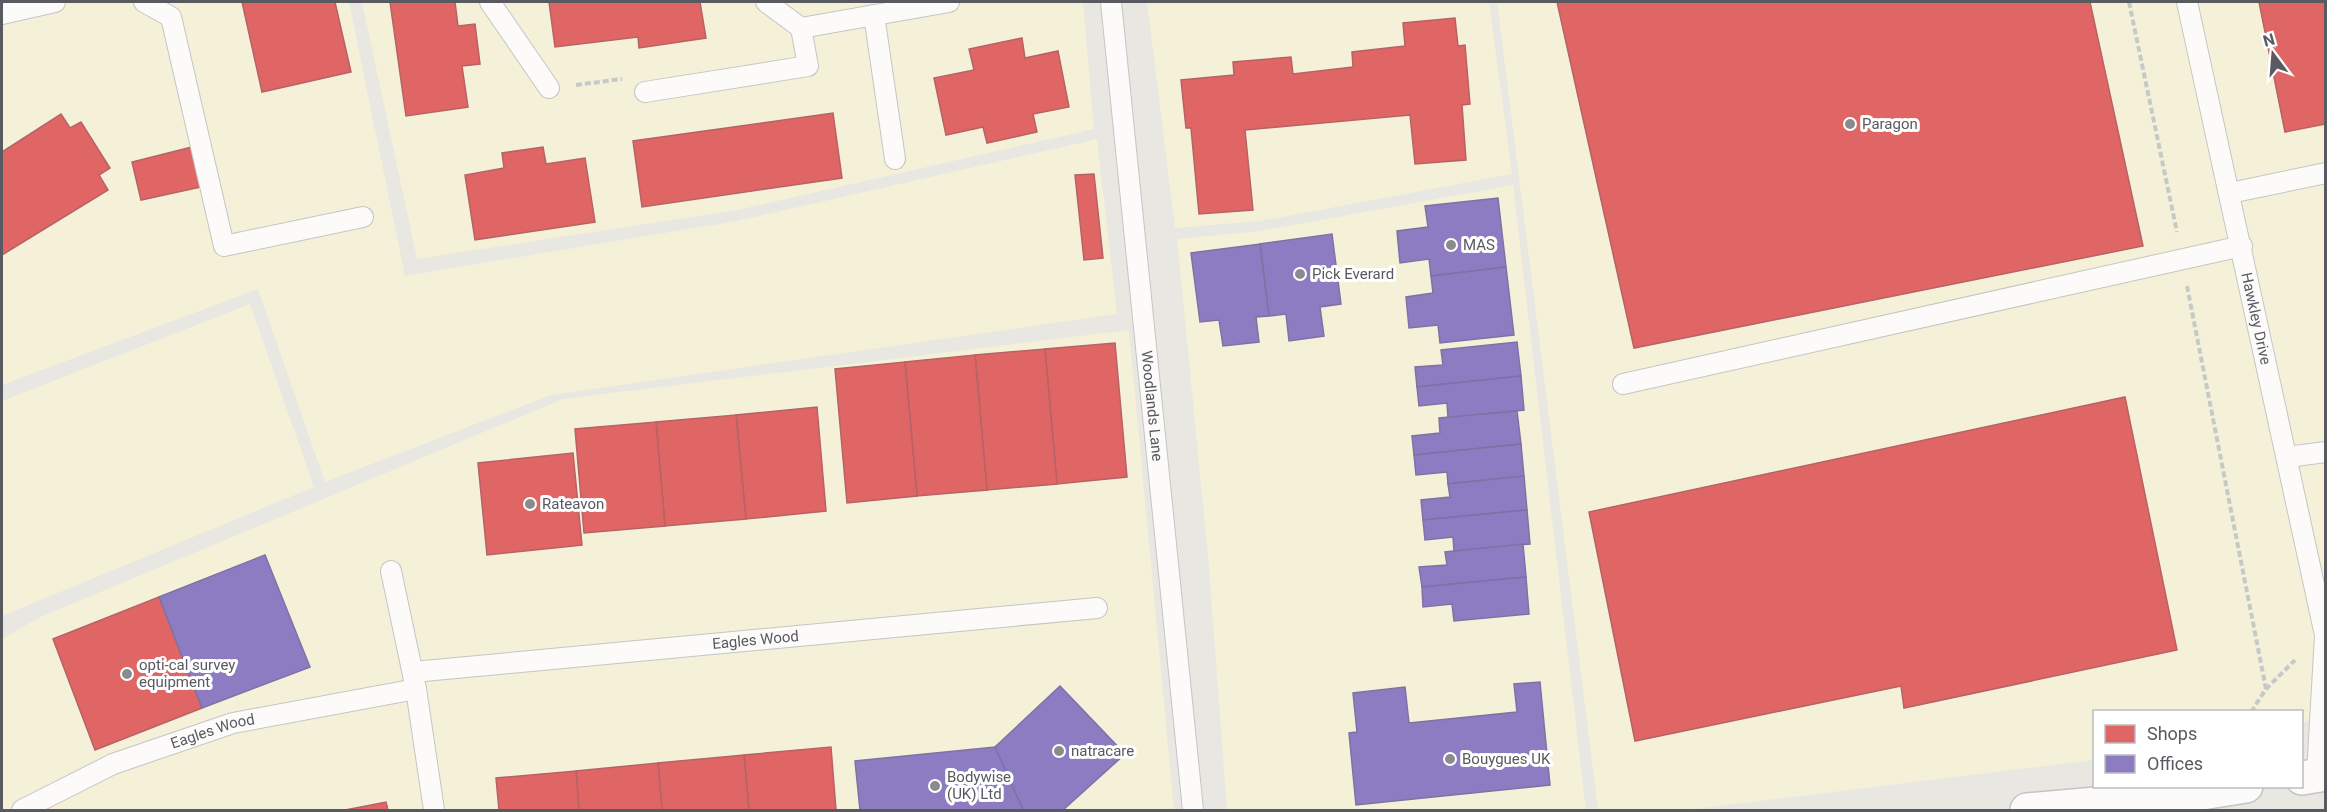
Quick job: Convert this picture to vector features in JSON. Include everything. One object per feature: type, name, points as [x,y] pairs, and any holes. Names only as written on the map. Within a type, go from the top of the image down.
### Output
[{"type":"street","points":[[2027,810],[2176,797],[2233,788]]},
{"type":"lane","points":[[2,14],[55,2]]},
{"type":"lane","points":[[144,2],[171,17],[224,246],[363,217]]},
{"type":"lane","points":[[490,2],[549,88]]},
{"type":"lane","points":[[645,92],[808,66],[801,28],[766,2]]},
{"type":"lane","points":[[801,28],[927,3],[949,2]]},
{"type":"lane","name":"Woodlands Lane","points":[[1111,2],[1193,810]]},
{"type":"lane","name":"Hawkley Drive","points":[[2187,2],[2325,635],[2315,775]]},
{"type":"lane","points":[[874,15],[895,159]]},
{"type":"lane","points":[[2230,193],[2325,173]]},
{"type":"lane","points":[[1623,384],[2242,246]]},
{"type":"lane","points":[[2287,457],[2325,452]]},
{"type":"lane","points":[[391,571],[415,681],[434,810]]},
{"type":"lane","name":"Eagles Wood","points":[[22,810],[113,764],[232,723],[415,681],[1096,608]]},
{"type":"path","points":[[2130,2],[2266,689]]},
{"type":"path","points":[[2252,710],[2266,689],[2325,635]]},
{"type":"shaded area","points":[[2,2],[349,2],[405,276],[737,221],[1097,139],[1117,314],[551,395],[325,482],[258,289],[2,385]]},
{"type":"shaded area","points":[[362,2],[1083,2],[1094,129],[738,210],[417,259]]},
{"type":"shaded area","points":[[1147,2],[1489,2],[1512,174],[1260,221],[1175,228]]},
{"type":"shaded area","points":[[1497,2],[2325,2],[2325,715],[2303,723],[2303,710],[2093,710],[2093,760],[1686,810],[1598,810]]},
{"type":"shaded area","points":[[1513,185],[1586,810],[1227,810],[1208,556],[1177,239],[1260,231]]},
{"type":"shaded area","points":[[250,304],[314,487],[2,616],[2,401]]},
{"type":"shaded area","points":[[1129,330],[1174,810],[2,810],[2,639],[38,618],[563,399]]},
{"type":"building: Shops","points":[[242,2],[335,2],[351,72],[262,92]]},
{"type":"building: Shops","points":[[390,2],[455,2],[458,26],[475,24],[480,64],[462,66],[468,107],[406,116]]},
{"type":"building: Shops","points":[[549,2],[700,2],[706,38],[639,48],[638,37],[555,47]]},
{"type":"building: Shops","name":"Paragon","points":[[1557,2],[2090,2],[2143,246],[1634,348]]},
{"type":"building: Shops","points":[[2259,2],[2326,2],[2326,124],[2285,132]]},
{"type":"building: Shops","points":[[1455,18],[1458,46],[1465,45],[1470,104],[1462,105],[1466,160],[1415,164],[1410,115],[1245,130],[1253,210],[1199,214],[1191,128],[1186,128],[1181,80],[1234,75],[1233,62],[1291,57],[1293,74],[1353,67],[1352,52],[1405,46],[1403,23]]},
{"type":"building: Shops","points":[[1022,38],[1025,58],[1058,51],[1069,107],[1033,114],[1037,132],[987,143],[983,127],[946,135],[934,78],[974,70],[969,49]]},
{"type":"building: Shops","points":[[833,113],[842,178],[642,207],[633,141]]},
{"type":"building: Shops","points":[[61,114],[70,128],[81,122],[110,168],[99,175],[108,190],[2,255],[2,152]]},
{"type":"building: Shops","points":[[192,147],[201,187],[141,200],[132,162]]},
{"type":"building: Shops","points":[[543,147],[546,164],[585,158],[595,222],[475,240],[465,175],[504,168],[502,153]]},
{"type":"building: Shops","points":[[1094,174],[1103,258],[1084,260],[1075,175]]},
{"type":"building: Shops","points":[[1115,343],[1127,477],[1057,484],[1045,349]]},
{"type":"building: Shops","points":[[1045,349],[1057,484],[987,490],[975,355]]},
{"type":"building: Shops","points":[[975,355],[987,490],[917,496],[905,362]]},
{"type":"building: Shops","points":[[905,362],[917,496],[847,503],[835,369]]},
{"type":"building: Shops","points":[[2125,397],[2177,650],[1904,708],[1901,686],[1635,741],[1589,512]]},
{"type":"building: Shops","points":[[817,407],[826,511],[746,519],[736,415]]},
{"type":"building: Shops","points":[[736,415],[746,519],[665,526],[656,422]]},
{"type":"building: Shops","points":[[656,422],[665,526],[584,533],[575,429]]},
{"type":"building: Shops","name":"Rateavon","points":[[573,453],[582,545],[487,555],[478,463]]},
{"type":"building: Shops","name":"opti-cal survey equipment","points":[[159,597],[202,708],[95,750],[53,639]]},
{"type":"building: Shops","points":[[831,747],[836,810],[749,810],[744,755]]},
{"type":"building: Shops","points":[[744,755],[749,810],[662,810],[658,763]]},
{"type":"building: Shops","points":[[658,763],[662,810],[579,810],[576,771]]},
{"type":"building: Shops","points":[[576,771],[579,810],[499,810],[496,778]]},
{"type":"building: Shops","points":[[386,802],[388,810],[345,810]]},
{"type":"building: Offices","name":"MAS","points":[[1498,198],[1506,267],[1431,276],[1429,259],[1400,263],[1397,231],[1428,227],[1425,206]]},
{"type":"building: Offices","name":"Pick Everard","points":[[1332,234],[1341,304],[1320,307],[1324,336],[1289,341],[1286,314],[1269,316],[1260,244]]},
{"type":"building: Offices","points":[[1260,244],[1269,316],[1256,317],[1259,342],[1223,346],[1219,320],[1200,322],[1191,253]]},
{"type":"building: Offices","points":[[1506,267],[1514,335],[1440,343],[1438,325],[1409,328],[1406,297],[1433,293],[1431,276]]},
{"type":"building: Offices","points":[[1517,342],[1521,376],[1417,387],[1415,367],[1443,365],[1441,350]]},
{"type":"building: Offices","points":[[1521,376],[1524,410],[1448,418],[1447,403],[1419,406],[1417,387]]},
{"type":"building: Offices","points":[[1517,411],[1521,444],[1414,455],[1412,436],[1440,433],[1439,418]]},
{"type":"building: Offices","points":[[1521,444],[1524,476],[1448,484],[1447,472],[1416,475],[1414,455]]},
{"type":"building: Offices","points":[[1524,476],[1527,510],[1423,520],[1421,500],[1450,497],[1448,484]]},
{"type":"building: Offices","points":[[1527,510],[1530,544],[1454,551],[1453,537],[1425,540],[1423,520]]},
{"type":"building: Offices","points":[[1523,544],[1526,577],[1422,587],[1419,567],[1447,565],[1445,552]]},
{"type":"building: Offices","points":[[265,555],[310,667],[202,708],[159,597]]},
{"type":"building: Offices","points":[[1526,577],[1529,614],[1454,621],[1452,604],[1423,607],[1422,587]]},
{"type":"building: Offices","name":"Bouygues UK","points":[[1540,682],[1550,785],[1356,805],[1349,733],[1357,732],[1353,693],[1405,687],[1409,723],[1517,712],[1514,684]]},
{"type":"building: Offices","name":"natracare","points":[[1060,686],[1125,754],[1063,810],[1023,810],[995,747]]},
{"type":"building: Offices","name":"Bodywise (UK) Ltd","points":[[995,747],[1023,810],[860,810],[855,761]]},
{"type":"place","name":"Paragon","points":[[1850,124]]},
{"type":"place","name":"MAS","points":[[1451,245]]},
{"type":"place","name":"Pick Everard","points":[[1300,274]]},
{"type":"place","name":"Rateavon","points":[[530,504]]},
{"type":"place","name":"opti-cal survey equipment","points":[[127,674]]},
{"type":"place","name":"natracare","points":[[1059,751]]},
{"type":"place","name":"Bouygues UK","points":[[1450,759]]},
{"type":"place","name":"Bodywise (UK) Ltd","points":[[935,786]]}]
